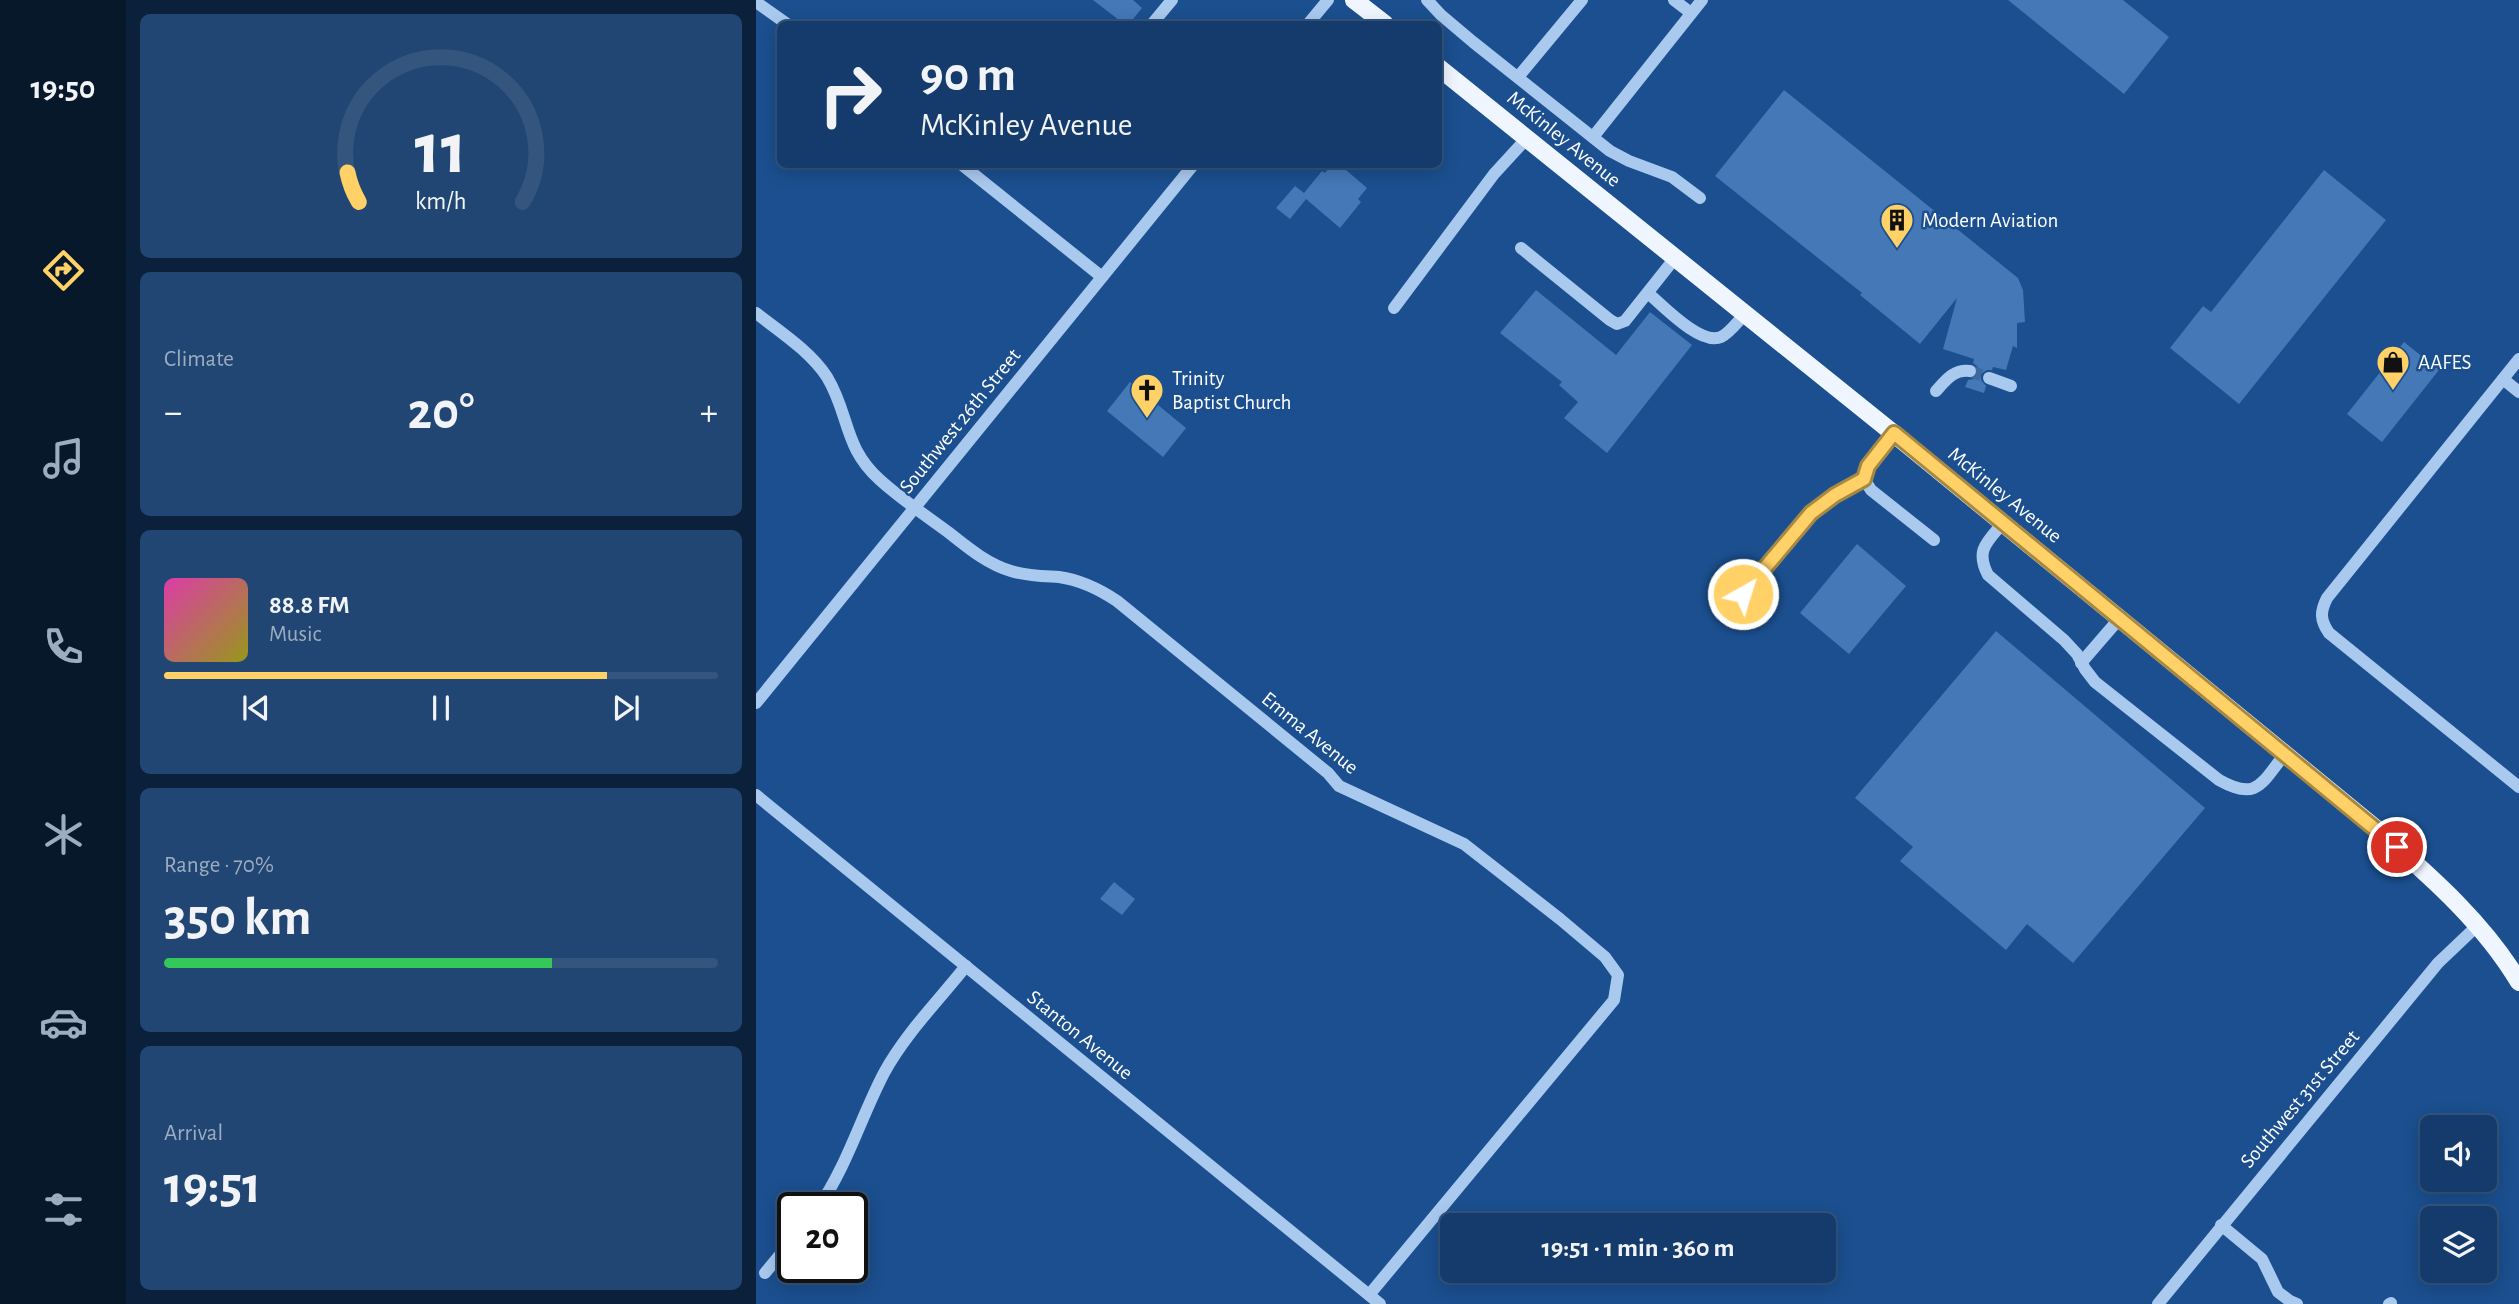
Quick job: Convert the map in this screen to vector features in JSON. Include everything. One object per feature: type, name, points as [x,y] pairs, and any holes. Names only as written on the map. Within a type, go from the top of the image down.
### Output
[{"type":"main road","points":[[1354,0],[1381,21]]},
{"type":"main road","name":"McKinley Avenue","points":[[1442,70],[1894,433],[2431,876],[2478,925],[2519,982]]},
{"type":"street","points":[[1154,21],[1172,0]]},
{"type":"street","points":[[1310,21],[1328,0]]},
{"type":"street","points":[[1427,0],[1441,15],[1592,138],[1629,161],[1672,177],[1700,198]]},
{"type":"street","points":[[1518,77],[1582,0]]},
{"type":"street","points":[[1674,0],[1691,13]]},
{"type":"street","points":[[1592,138],[1702,0]]},
{"type":"street","points":[[756,2],[782,21]]},
{"type":"street","points":[[1394,308],[1494,174],[1527,138]]},
{"type":"street","points":[[966,168],[1102,277]]},
{"type":"street","name":"Southwest 26th Street","points":[[756,703],[1191,168]]},
{"type":"street","points":[[1521,248],[1618,324],[1625,321],[1675,258]]},
{"type":"street","points":[[1648,293],[1696,333],[1706,338],[1717,339],[1725,336],[1745,314]]},
{"type":"street","name":"Emma Avenue","points":[[756,313],[814,360],[836,395],[848,436],[858,454],[870,471],[914,508],[991,563],[1032,576],[1080,582],[1117,601],[1328,773],[1339,786],[1464,844],[1569,926],[1605,957],[1618,975],[1614,1000],[1369,1295]]},
{"type":"street","points":[[2519,359],[2327,598],[2321,618],[2329,632],[2519,787]]},
{"type":"street","points":[[1936,391],[1949,376],[1970,371]]},
{"type":"street","points":[[1989,378],[2011,386]]},
{"type":"street","points":[[2503,379],[2519,392]]},
{"type":"street","points":[[1743,594],[1811,513],[1835,495],[1864,479],[1868,466],[1894,433]]},
{"type":"street","points":[[1864,479],[1871,490],[1934,540]]},
{"type":"street","points":[[2003,523],[1983,548],[1981,561],[1988,575],[2064,640],[2077,654],[2095,682],[2220,780],[2234,788],[2247,791],[2258,787],[2285,754]]},
{"type":"street","points":[[2081,663],[2119,618]]},
{"type":"street","name":"Stanton Avenue","points":[[756,794],[1380,1304]]},
{"type":"street","name":"Southwest 31st Street","points":[[2158,1304],[2438,963],[2478,925]]},
{"type":"street","points":[[829,1192],[894,1056],[966,966]]},
{"type":"street","points":[[2221,1226],[2262,1259],[2278,1292],[2297,1304]]},
{"type":"street","points":[[765,1273],[777,1258]]},
{"type":"building","points":[[1093,0],[1133,0],[1142,8],[1131,21],[1120,21]]},
{"type":"building","points":[[2008,0],[2123,0],[2169,37],[2124,94]]},
{"type":"building","name":"Modern Aviation","points":[[1784,90],[2018,278],[2023,290],[2025,322],[2017,323],[2017,348],[2013,346],[2006,370],[1993,367],[1981,374],[1981,380],[1986,386],[1984,393],[1965,387],[1968,380],[1978,375],[1974,359],[1943,349],[1957,298],[1920,344],[1860,295],[1862,293],[1715,176]]},
{"type":"building","points":[[1329,168],[1344,168],[1367,188],[1358,199],[1361,202],[1340,228],[1306,199],[1290,219],[1276,208],[1295,186],[1304,193],[1322,171],[1325,173]]},
{"type":"building","points":[[2324,170],[2386,220],[2239,404],[2170,348],[2203,306],[2211,312]]},
{"type":"building","points":[[1536,290],[1616,355],[1650,312],[1692,345],[1607,453],[1564,418],[1578,402],[1559,385],[1562,382],[1500,333]]},
{"type":"building","name":"AAFES","points":[[2404,342],[2439,370],[2382,442],[2347,414]]},
{"type":"building","name":"Trinity Baptist Church","points":[[1130,382],[1186,428],[1163,457],[1107,411]]},
{"type":"building","points":[[1857,544],[1906,586],[1849,654],[1800,613]]},
{"type":"building","points":[[1996,631],[2205,808],[2073,963],[2027,924],[2006,950],[1900,861],[1913,847],[1855,798]]},
{"type":"building","points":[[1114,882],[1135,899],[1122,915],[1100,899]]},
{"type":"tunnel","points":[[1970,371],[1989,378]]},
{"type":"place","name":"Modern Aviation","points":[[1897,250]]},
{"type":"place","name":"AAFES","points":[[2393,392]]},
{"type":"place","name":"Trinity Baptist Church","points":[[1147,420]]},
{"type":"route","points":[[1743,594],[1811,513],[1835,495],[1864,479],[1868,466],[1894,433],[2397,847]]}]
